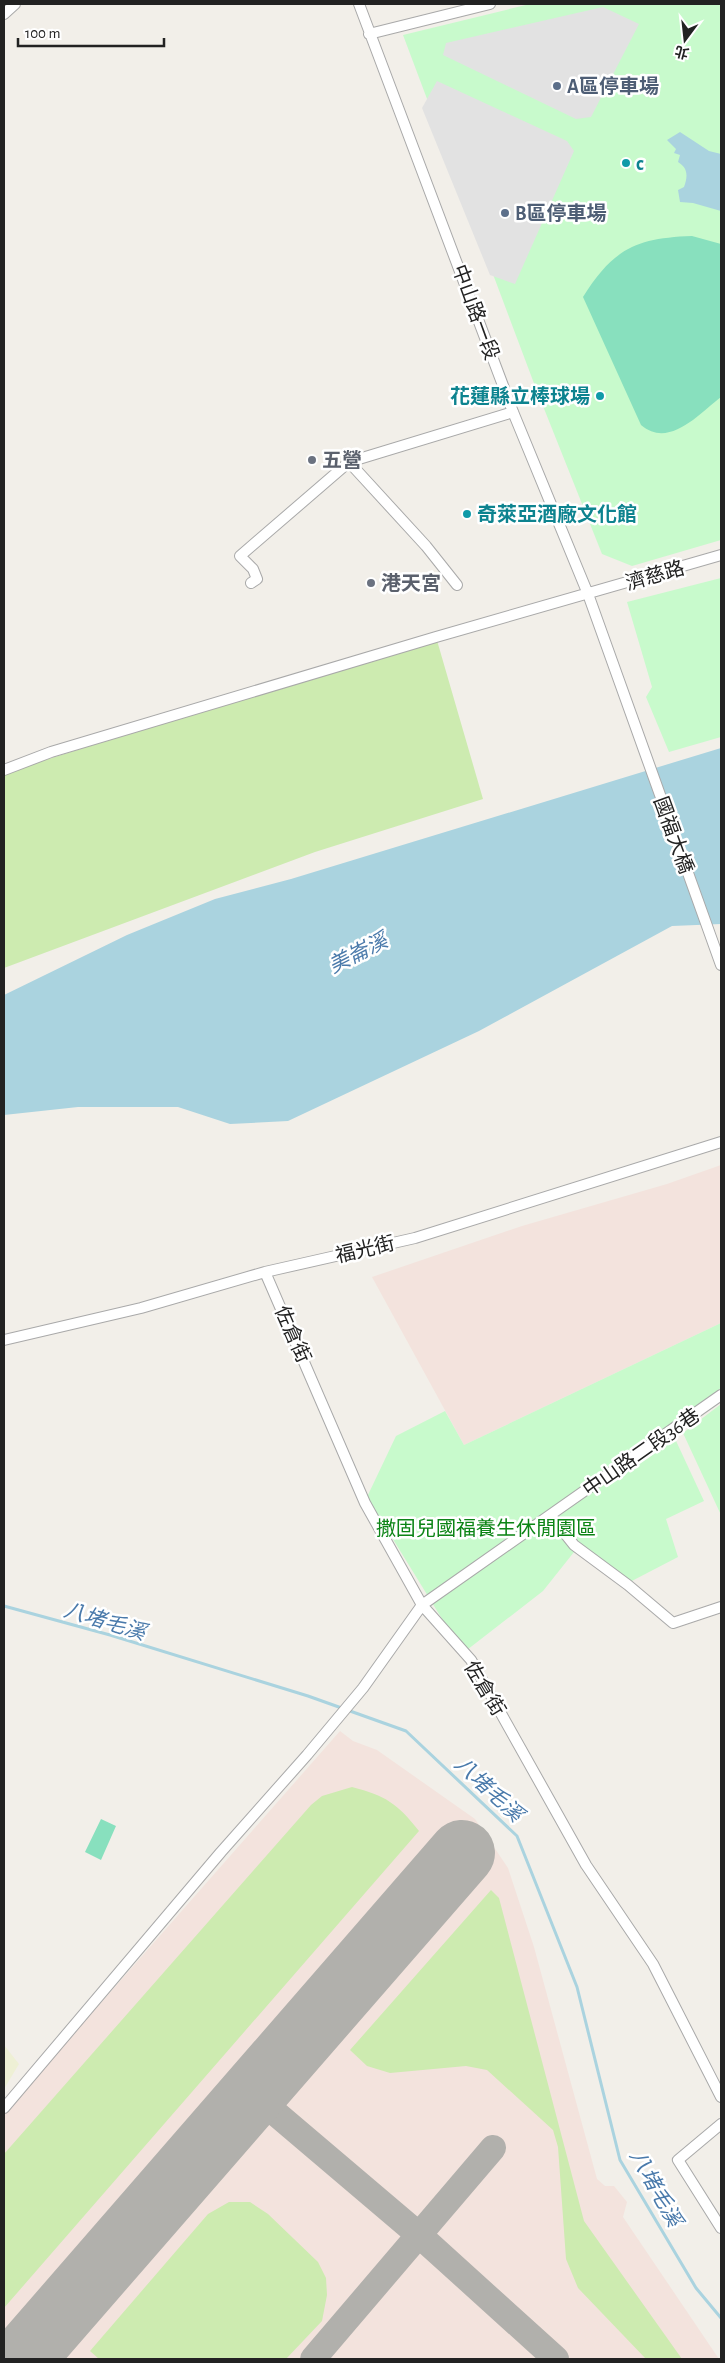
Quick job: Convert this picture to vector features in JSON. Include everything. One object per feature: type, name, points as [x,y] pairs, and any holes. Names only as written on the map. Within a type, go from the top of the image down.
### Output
[{"type":"street","points":[[4,14],[15,4]]},
{"type":"street","name":"中山路一段","points":[[359,4],[513,412],[588,594],[627,704]]},
{"type":"street","points":[[369,34],[490,4]]},
{"type":"street","points":[[251,583],[256,579],[256,574],[240,556],[349,462],[513,412]]},
{"type":"street","points":[[349,462],[426,546],[456,585]]},
{"type":"street","name":"濟慈路","points":[[4,770],[60,750],[426,640],[721,555]]},
{"type":"street","name":"國福大橋","points":[[627,704],[721,965]]},
{"type":"street","name":"福光街","points":[[4,1340],[141,1308],[265,1272],[415,1238],[721,1142]]},
{"type":"street","name":"佐倉街","points":[[265,1272],[364,1503],[422,1605],[471,1660],[586,1866],[653,1964],[721,2097]]},
{"type":"street","name":"中山路二段36巷","points":[[4,2108],[363,1688],[422,1605],[721,1395]]},
{"type":"street","points":[[551,1516],[574,1545],[628,1585],[673,1623],[721,1607]]},
{"type":"street","points":[[721,2124],[678,2160],[721,2228]]},
{"type":"shaded area","name":"A區停車場","points":[[603,7],[639,24],[591,117],[576,119],[443,55],[446,43]]},
{"type":"shaded area","name":"B區停車場","points":[[437,81],[567,141],[574,151],[515,284],[490,275],[422,108]]},
{"type":"shaded area","points":[[721,1165],[721,1323],[464,1445],[372,1277],[522,1226],[667,1184]]},
{"type":"shaded area","points":[[340,1731],[353,1741],[377,1750],[475,1819],[508,1868],[534,1947],[597,2179],[605,2186],[614,2186],[627,2202],[623,2217],[719,2359],[4,2359],[4,2113]]},
{"type":"green space","points":[[530,4],[721,4],[721,540],[632,566],[602,554],[535,386],[403,35]]},
{"type":"green space","points":[[692,236],[721,244],[721,397],[693,420],[673,431],[662,433],[652,431],[641,425],[583,297],[605,267],[628,249],[656,240]]},
{"type":"green space","points":[[721,578],[721,737],[669,752],[646,697],[652,687],[627,602]]},
{"type":"green space","points":[[436,637],[483,799],[315,852],[4,968],[4,773]]},
{"type":"green space","name":"撒固兒國福養生休閒園區","points":[[721,1323],[721,1388],[670,1428],[704,1501],[666,1519],[678,1557],[626,1584],[578,1547],[543,1591],[463,1653],[367,1497],[396,1436],[445,1411],[464,1445]]},
{"type":"green space","points":[[721,1404],[721,1515],[683,1433]]},
{"type":"green space","points":[[352,1787],[382,1797],[390,1802],[419,1831],[4,2308],[4,2154],[311,1805],[322,1796]]},
{"type":"green space","points":[[101,1819],[116,1826],[101,1860],[85,1852]]},
{"type":"green space","points":[[491,1890],[499,1898],[584,2221],[682,2359],[646,2359],[578,2288],[566,2259],[558,2147],[553,2130],[487,2070],[466,2066],[390,2073],[367,2066],[350,2050]]},
{"type":"green space","points":[[4,2045],[19,2064],[4,2089]]},
{"type":"green space","points":[[229,2202],[250,2202],[268,2214],[318,2262],[326,2278],[327,2295],[322,2321],[286,2359],[99,2359],[90,2351],[208,2214]]},
{"type":"water","points":[[680,132],[709,151],[721,154],[721,211],[693,203],[680,202],[678,190],[684,187],[686,173],[684,167],[678,162],[680,155],[674,153],[676,149],[667,140]]},
{"type":"water","name":"美崙溪","points":[[721,748],[721,924],[672,926],[479,1031],[288,1121],[230,1124],[178,1107],[78,1107],[4,1115],[4,995],[127,935],[215,899],[291,879]]},
{"type":"waterway","name":"八堵毛溪","points":[[4,1606],[110,1635],[308,1696],[406,1731],[517,1836],[577,1987],[620,2160],[696,2288],[721,2318]]},
{"type":"taxiway","points":[[253,2094],[419,2235],[556,2359]]},
{"type":"taxiway","points":[[313,2359],[493,2148]]},
{"type":"runway","points":[[22,2359],[462,1853]]},
{"type":"place","name":"A區停車場","points":[[557,86]]},
{"type":"place","name":"c","points":[[626,163]]},
{"type":"place","name":"B區停車場","points":[[505,213]]},
{"type":"place","name":"花蓮縣立棒球場","points":[[600,396]]},
{"type":"place","name":"五營","points":[[312,460]]},
{"type":"place","name":"奇萊亞酒廠文化館","points":[[467,514]]},
{"type":"place","name":"港天宮","points":[[371,583]]}]
